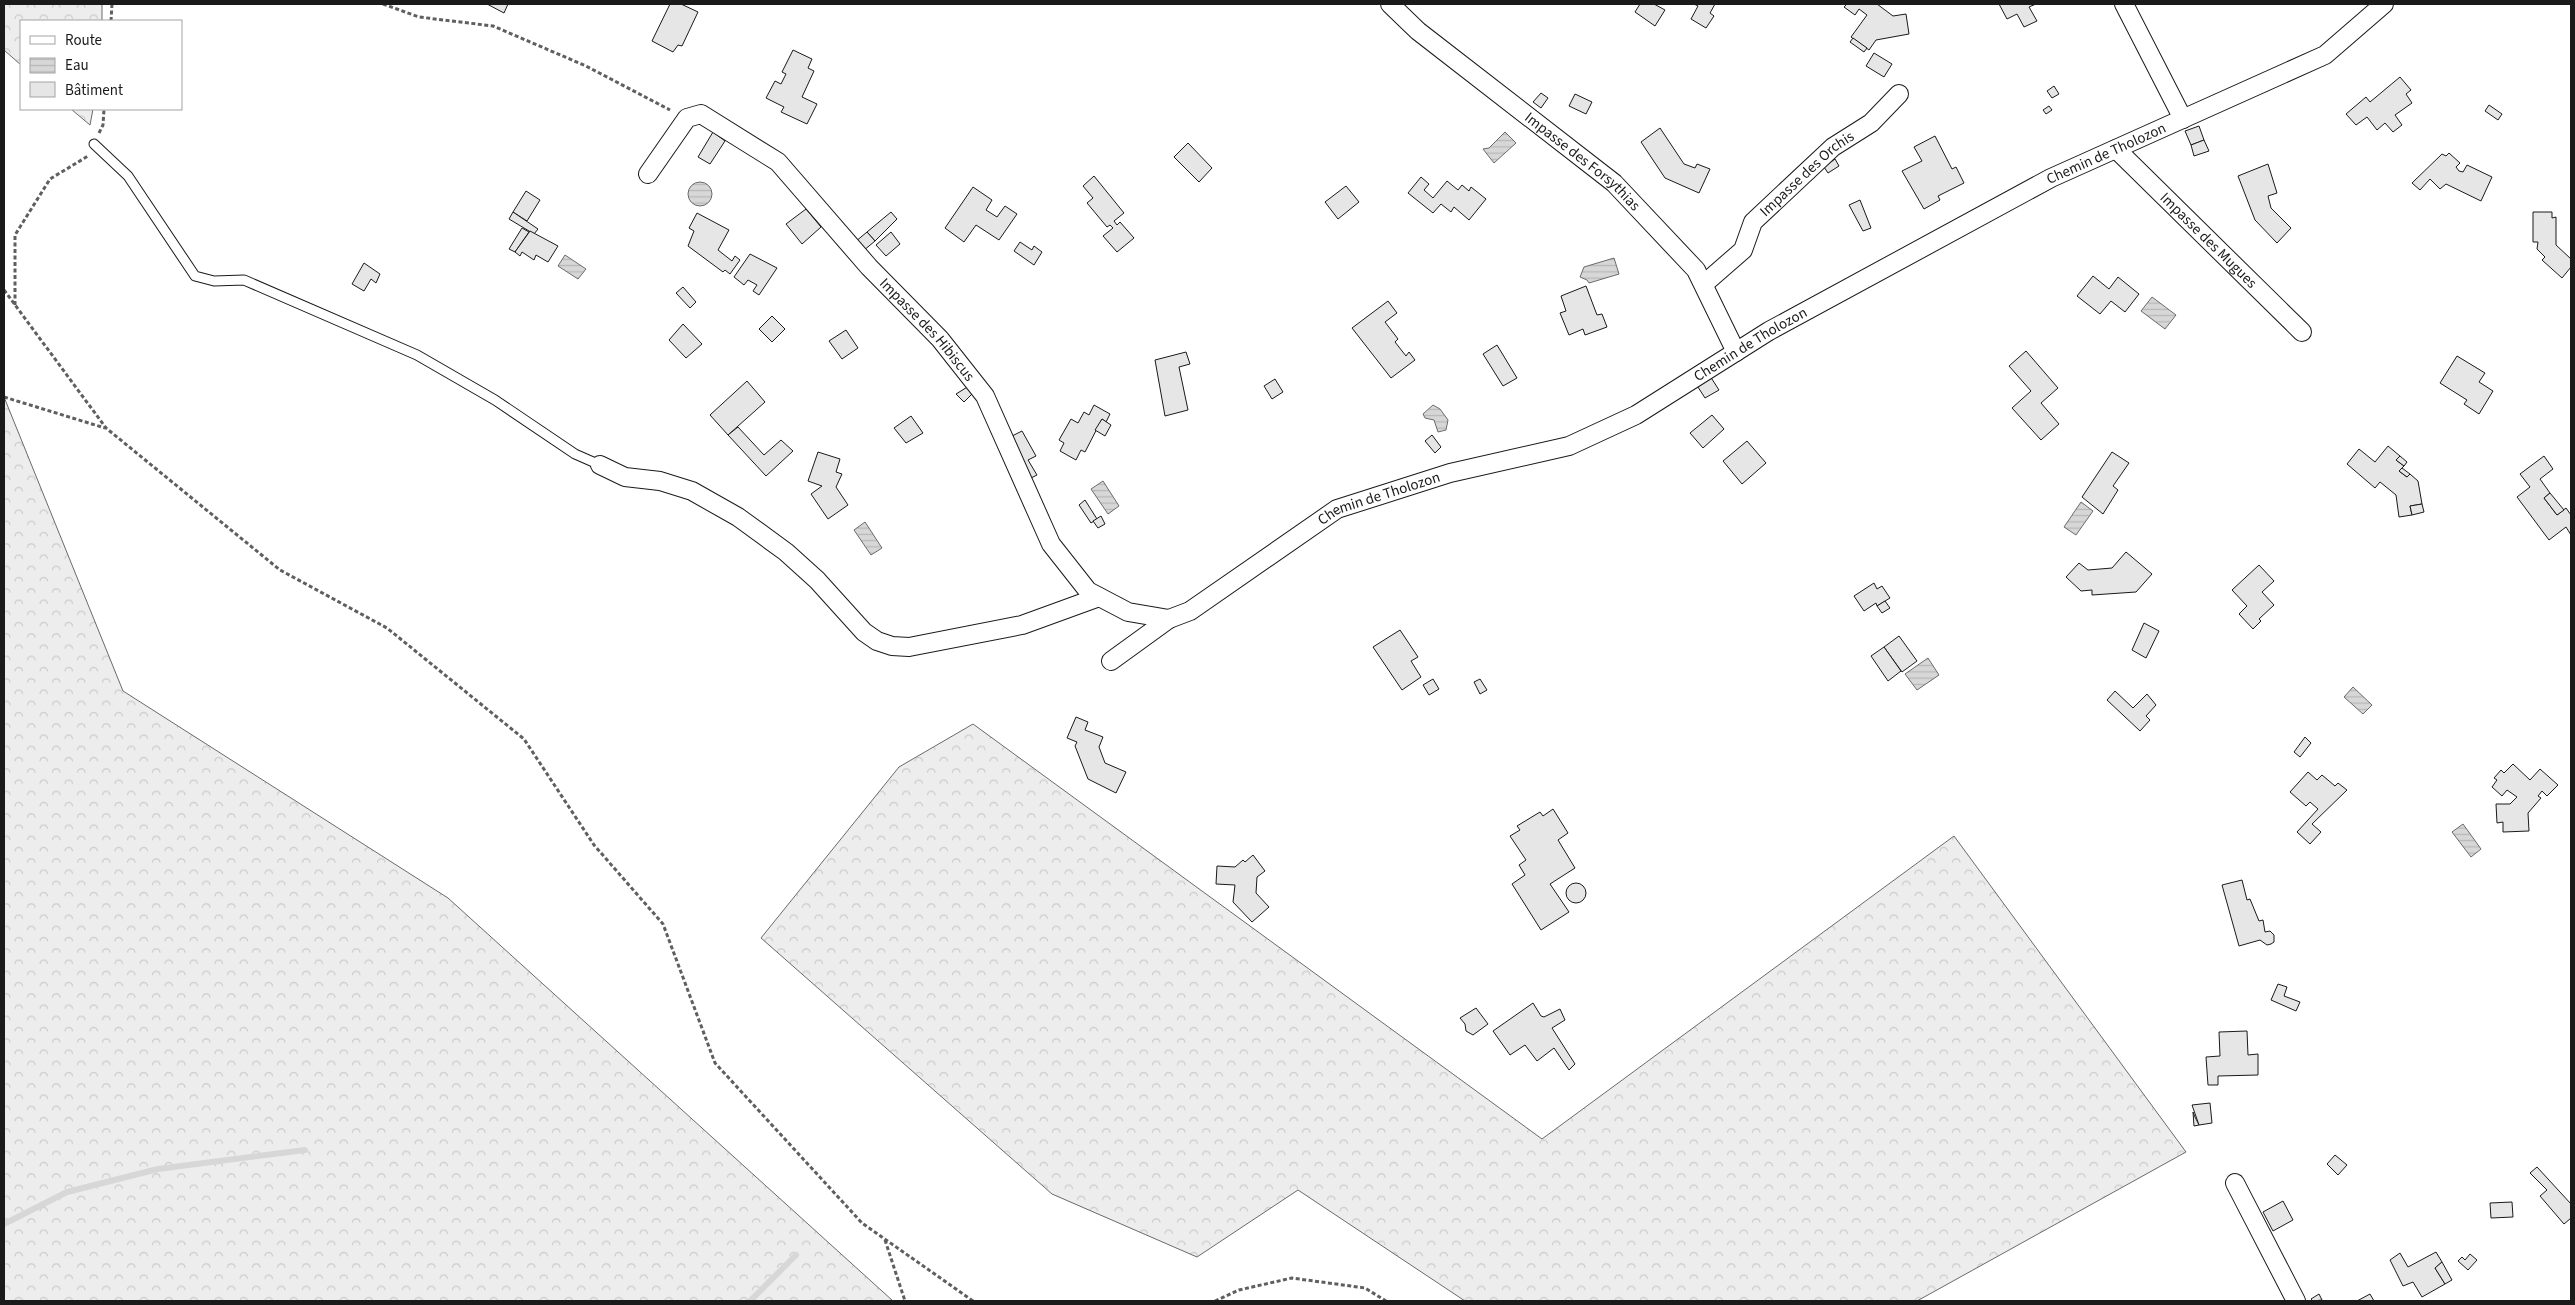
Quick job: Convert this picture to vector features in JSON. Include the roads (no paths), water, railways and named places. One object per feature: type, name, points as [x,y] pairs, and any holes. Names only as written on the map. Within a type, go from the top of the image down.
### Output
[{"type":"street","name":"Impasse des Forsythias","points":[[1390,4],[1418,31],[1614,183],[1696,270],[1736,352]]},
{"type":"street","points":[[2124,4],[2183,119]]},
{"type":"street","name":"Chemin de Tholozon","points":[[1111,662],[1169,619],[1190,612],[1337,509],[1450,473],[1569,446],[1636,415],[1778,326],[2051,178],[2325,55],[2384,4]]},
{"type":"street","name":"Impasse des Orchis","points":[[1704,284],[1743,250],[1753,222],[1833,147],[1871,123],[1900,94]]},
{"type":"street","name":"Impasse des Hibiscus","points":[[648,174],[686,118],[701,114],[778,162],[869,267],[940,339],[985,396],[1051,544],[1088,591],[1128,612],[1169,619]]},
{"type":"street","name":"Impasse des Mugues","points":[[2116,149],[2302,332]]},
{"type":"street","points":[[600,465],[625,477],[660,481],[692,491],[738,518],[786,552],[817,580],[864,632],[892,646],[909,647],[1022,624],[1099,597]]},
{"type":"street","points":[[2235,1183],[2296,1301]]},
{"type":"lane","points":[[94,144],[128,176],[194,276],[214,281],[244,280],[417,355],[495,400],[575,454],[600,465]]},
{"type":"water","points":[[1505,132],[1516,143],[1494,163],[1483,149],[1489,148]]},
{"type":"water","points":[[700,182],[705,183],[711,189],[711,199],[705,205],[700,206],[695,205],[689,199],[688,194],[689,189],[695,183]]},
{"type":"water","points":[[565,255],[586,269],[578,279],[558,266]]},
{"type":"water","points":[[1614,258],[1619,274],[1589,283],[1580,277],[1584,267]]},
{"type":"water","points":[[2152,297],[2176,315],[2165,329],[2141,311]]},
{"type":"water","points":[[1433,405],[1440,409],[1448,420],[1446,430],[1438,432],[1434,420],[1425,418],[1423,414]]},
{"type":"water","points":[[1103,481],[1119,506],[1108,514],[1091,489]]},
{"type":"water","points":[[2081,502],[2093,511],[2076,535],[2064,527]]},
{"type":"water","points":[[865,522],[882,548],[871,555],[854,530]]},
{"type":"water","points":[[1928,658],[1939,675],[1917,690],[1905,674]]},
{"type":"water","points":[[2353,687],[2372,705],[2363,714],[2344,697]]},
{"type":"water","points":[[2463,824],[2481,849],[2471,857],[2452,832]]},
{"type":"waterway","points":[[4,1224],[67,1192],[158,1169],[305,1150]]},
{"type":"waterway","points":[[750,1301],[796,1255]]}]
